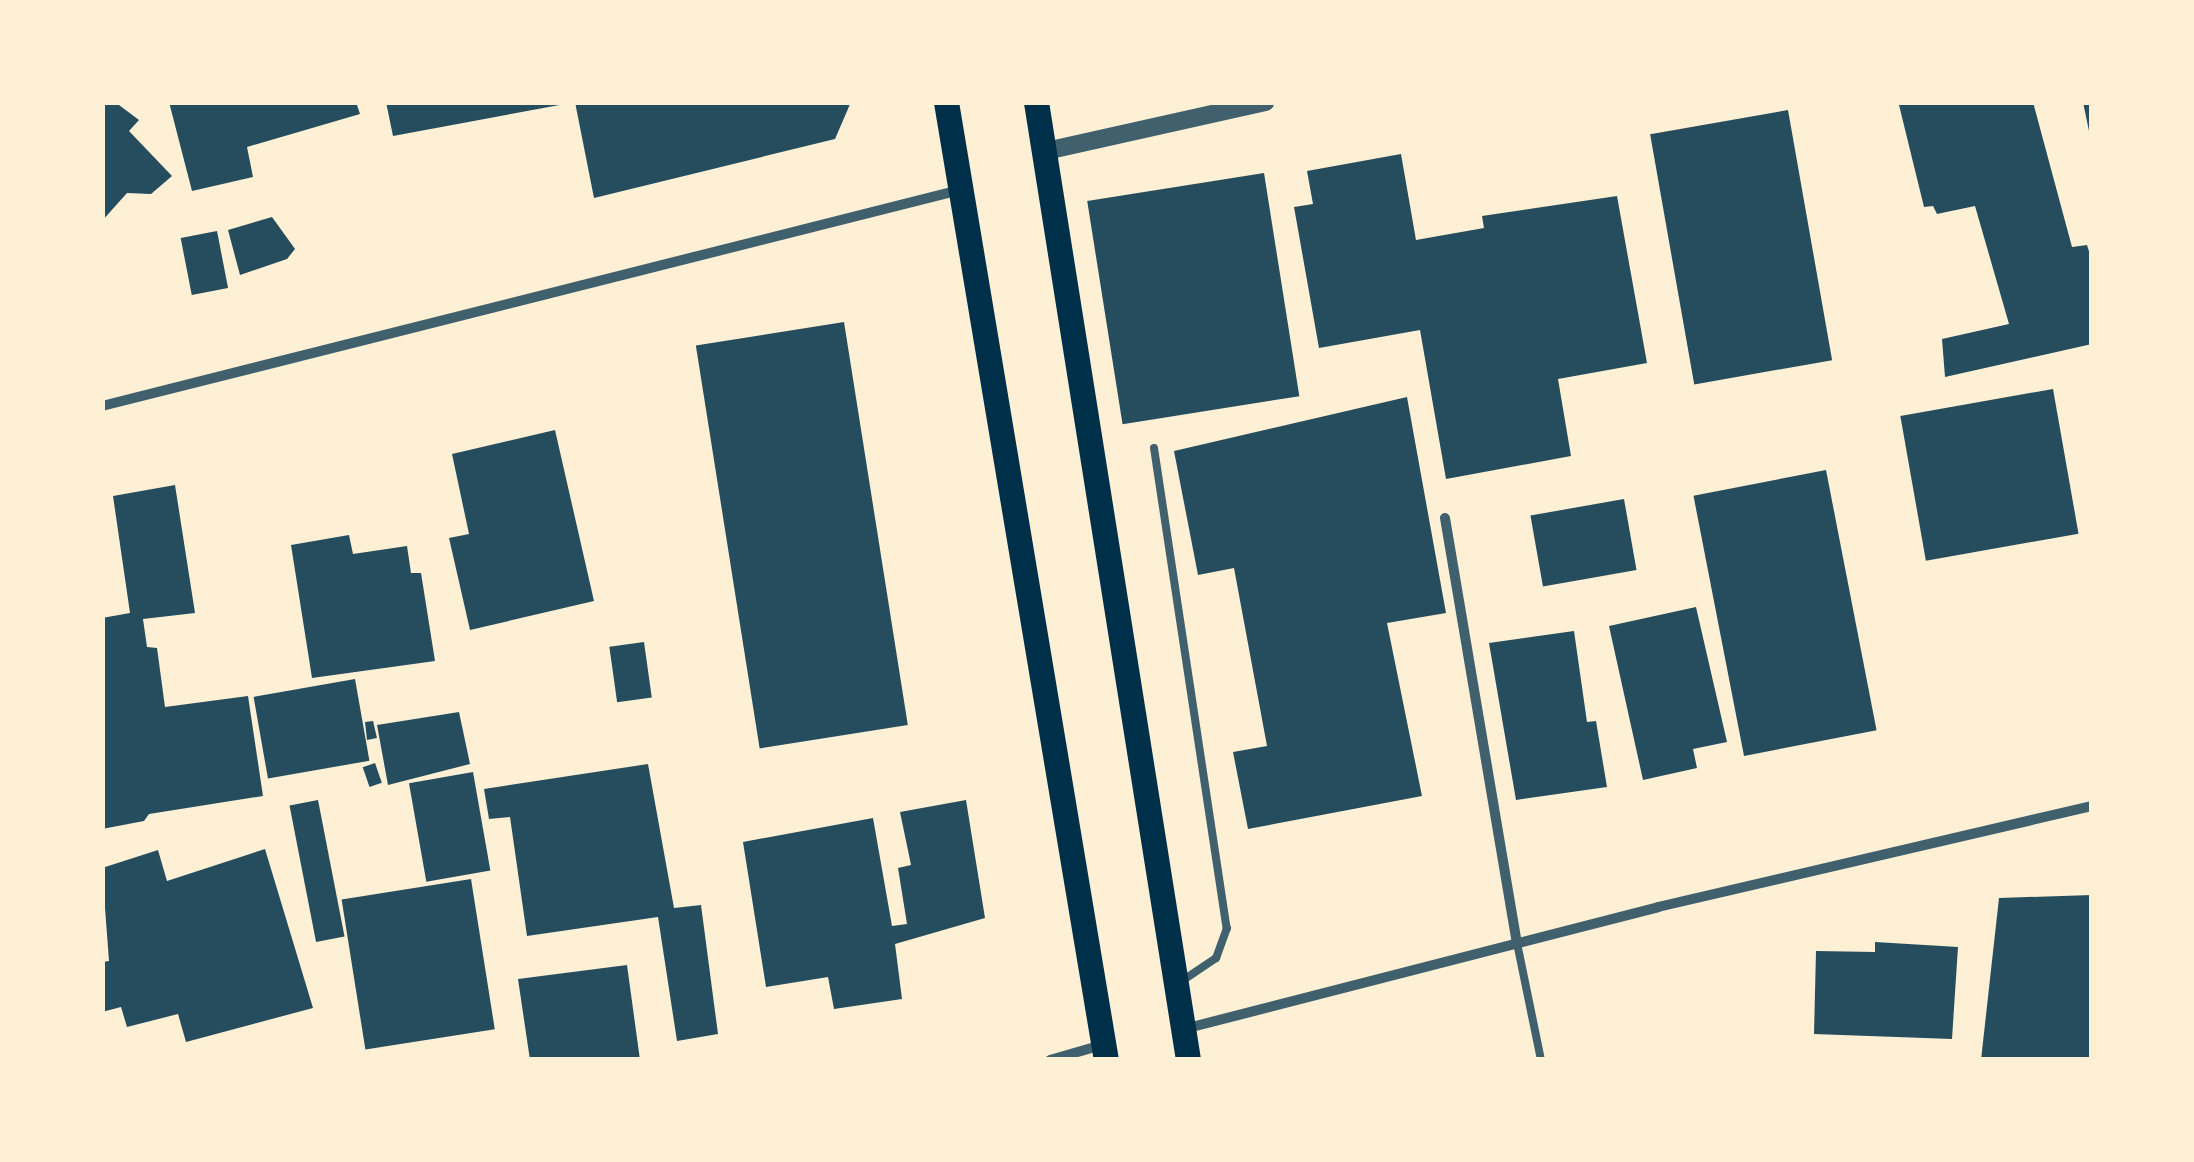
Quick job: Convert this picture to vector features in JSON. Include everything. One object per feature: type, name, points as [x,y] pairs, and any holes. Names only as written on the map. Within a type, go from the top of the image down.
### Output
[{"type":"main road","points":[[946,102],[1104,1052]]},
{"type":"main road","points":[[1036,102],[1071,347],[1188,1060]]},
{"type":"street","points":[[1046,151],[1266,102]]},
{"type":"street","points":[[102,406],[960,190]]},
{"type":"street","points":[[1446,518],[1517,943]]},
{"type":"street","points":[[1183,1030],[1517,943],[2092,806]]},
{"type":"street","points":[[1050,1060],[1104,1052]]},
{"type":"lane","points":[[1154,448],[1227,928],[1216,958],[1176,985]]},
{"type":"lane","points":[[1517,943],[1540,1060]]},
{"type":"building","points":[[115,102],[139,120],[129,131],[172,176],[151,194],[127,193],[102,221],[102,105]]},
{"type":"building","points":[[169,102],[356,102],[360,114],[247,147],[253,177],[192,191]]},
{"type":"building","points":[[386,102],[565,102],[565,104],[393,136]]},
{"type":"building","points":[[575,102],[851,102],[835,139],[594,198]]},
{"type":"building","points":[[2033,102],[2072,247],[2087,245],[2092,261],[2092,344],[1945,377],[1942,339],[2009,324],[1975,206],[1937,214],[1933,206],[1924,207],[1899,105]]},
{"type":"building","points":[[2083,102],[2092,102],[2092,136],[2090,136]]},
{"type":"building","points":[[1788,110],[1832,360],[1694,384],[1650,134]]},
{"type":"building","points":[[1401,154],[1416,240],[1484,228],[1482,216],[1617,196],[1647,363],[1558,379],[1571,456],[1446,479],[1420,330],[1319,348],[1294,207],[1313,204],[1307,171]]},
{"type":"building","points":[[1264,173],[1299,396],[1123,424],[1087,201]]},
{"type":"building","points":[[272,217],[295,249],[287,259],[240,275],[228,230]]},
{"type":"building","points":[[217,231],[228,288],[192,295],[181,238]]},
{"type":"building","points":[[844,322],[908,725],[760,748],[696,345]]},
{"type":"building","points":[[2053,389],[2079,534],[1926,561],[1900,416]]},
{"type":"building","points":[[1407,397],[1446,613],[1387,623],[1422,796],[1248,829],[1233,752],[1267,746],[1234,568],[1198,575],[1174,451]]},
{"type":"building","points":[[555,430],[594,601],[470,630],[449,538],[469,534],[452,454]]},
{"type":"building","points":[[1826,470],[1877,730],[1744,756],[1693,496]]},
{"type":"building","points":[[175,485],[195,613],[143,619],[147,647],[157,648],[165,707],[248,696],[263,796],[149,814],[144,821],[102,829],[102,618],[130,613],[113,496]]},
{"type":"building","points":[[1624,499],[1637,570],[1543,586],[1530,515]]},
{"type":"building","points":[[349,535],[353,554],[407,546],[411,573],[421,573],[435,661],[312,678],[291,545]]},
{"type":"building","points":[[1696,607],[1727,742],[1693,749],[1697,768],[1643,780],[1609,626]]},
{"type":"building","points":[[1574,631],[1587,722],[1596,721],[1607,787],[1516,800],[1489,643]]},
{"type":"building","points":[[644,642],[652,697],[617,702],[609,647]]},
{"type":"building","points":[[355,679],[369,761],[268,779],[254,697]]},
{"type":"building","points":[[459,712],[470,764],[388,785],[377,725]]},
{"type":"building","points":[[373,721],[377,738],[367,740],[365,722]]},
{"type":"building","points":[[375,763],[382,783],[370,787],[363,767]]},
{"type":"building","points":[[648,764],[674,908],[701,905],[718,1034],[677,1041],[658,917],[527,936],[510,817],[489,819],[484,789]]},
{"type":"building","points":[[473,772],[490,870],[426,882],[409,783]]},
{"type":"building","points":[[318,800],[345,936],[316,942],[290,806]]},
{"type":"building","points":[[966,800],[985,918],[895,944],[902,999],[834,1009],[828,977],[766,987],[743,842],[873,818],[892,926],[907,924],[898,868],[911,865],[900,812]]},
{"type":"building","points":[[265,849],[313,1008],[186,1042],[178,1014],[127,1027],[121,1007],[102,1012],[102,962],[109,961],[102,868],[158,850],[167,881]]},
{"type":"building","points":[[471,879],[495,1029],[365,1050],[342,899]]},
{"type":"building","points":[[2092,895],[2092,1060],[1981,1060],[1999,898]]},
{"type":"building","points":[[1875,942],[1958,947],[1952,1039],[1814,1034],[1816,951],[1875,952]]},
{"type":"building","points":[[627,965],[640,1060],[530,1060],[518,979]]}]
